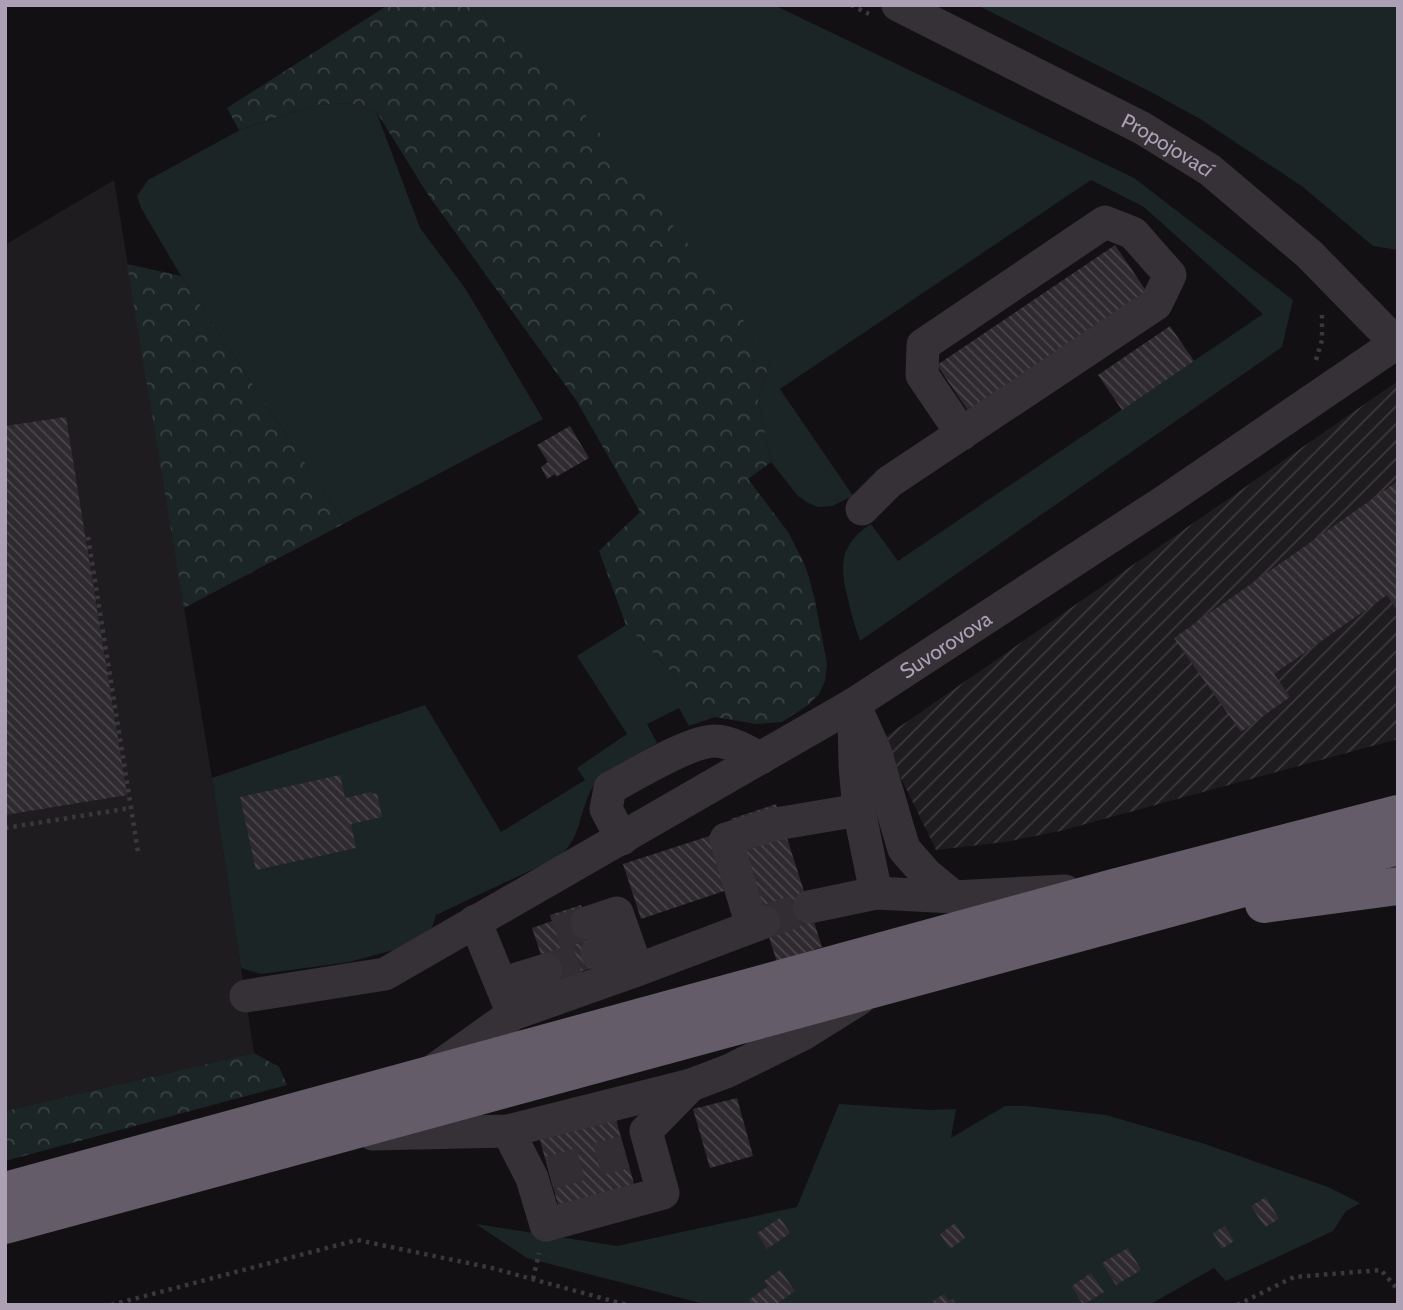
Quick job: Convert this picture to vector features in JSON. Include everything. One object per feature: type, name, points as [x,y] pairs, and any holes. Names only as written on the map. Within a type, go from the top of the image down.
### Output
[{"type":"highway","points":[[5,1191],[1113,888],[1398,814]]},
{"type":"highway","points":[[5,1224],[1398,846]]},
{"type":"highway","points":[[1105,925],[1398,886]]},
{"type":"street","name":"Propojovací","points":[[887,11],[1142,128],[1210,170],[1309,254],[1397,342]]},
{"type":"street","points":[[862,509],[890,482],[962,434],[1156,304],[1170,275],[1133,233],[1105,222],[923,345],[922,375],[962,434]]},
{"type":"street","name":"Suvorovova","points":[[246,996],[385,974],[854,704],[1165,501],[1397,342]]},
{"type":"street","points":[[854,704],[859,810],[876,893]]},
{"type":"street","points":[[854,704],[875,751],[904,849],[926,874],[954,897]]},
{"type":"street","points":[[622,839],[606,809],[610,788],[691,747],[713,740],[730,744],[761,758]]},
{"type":"street","points":[[507,999],[612,947],[758,924],[726,839],[776,824],[859,810]]},
{"type":"street","points":[[809,907],[876,893],[954,897],[1113,888]]},
{"type":"street","points":[[475,921],[507,999]]},
{"type":"street","points":[[426,1075],[507,999],[547,970]]},
{"type":"street","points":[[332,1135],[508,1131],[691,1085],[728,1072],[803,1034],[872,990]]},
{"type":"street","points":[[508,1131],[541,1176],[546,1225],[663,1193],[636,1141],[691,1085]]},
{"type":"path","points":[[851,5],[887,11]]},
{"type":"path","points":[[1315,399],[1300,375],[1316,360],[1322,340],[1320,303]]},
{"type":"path","points":[[88,537],[138,852]]},
{"type":"path","points":[[5,828],[131,808]]},
{"type":"path","points":[[111,1305],[357,1240],[492,1268],[627,1305]]},
{"type":"path","points":[[1237,1305],[1294,1278],[1381,1270],[1398,1290]]},
{"type":"shaded area","points":[[114,180],[254,1053],[5,1111],[5,245]]},
{"type":"shaded area","points":[[1398,381],[1398,739],[1060,831],[1005,842],[936,850],[882,739]]},
{"type":"green space","points":[[388,5],[479,5],[488,19],[561,84],[730,297],[769,364],[758,399],[771,462],[748,479],[788,532],[805,565],[827,664],[825,681],[819,694],[808,705],[782,722],[756,724],[715,717],[626,625],[599,551],[640,512],[576,400],[427,193],[376,111],[350,103],[315,105],[239,130],[227,108]]},
{"type":"green space","points":[[479,5],[774,5],[1134,178],[1293,300],[1282,347],[860,641],[845,587],[843,566],[848,548],[861,532],[871,524],[898,561],[1263,314],[1144,207],[1091,180],[780,389],[853,496],[832,506],[818,507],[798,496],[771,462],[758,399],[769,364]]},
{"type":"green space","points":[[977,5],[1398,5],[1398,250],[1373,246],[1303,187],[1202,120]]},
{"type":"green space","points":[[350,103],[376,111],[420,228],[465,288],[543,419],[345,523],[181,276],[141,208],[137,196],[148,180],[240,130],[315,105]]},
{"type":"green space","points":[[127,264],[181,276],[345,523],[184,608]]},
{"type":"green space","points":[[626,625],[715,717],[689,726],[679,708],[647,724],[657,743],[611,770],[596,783],[587,799],[572,841],[559,857],[436,915],[432,928],[401,948],[349,962],[261,974],[241,968],[212,778],[425,705],[501,832],[585,780],[577,768],[627,734],[577,656]]},
{"type":"green space","points":[[254,1053],[279,1067],[287,1085],[5,1161],[5,1111]]},
{"type":"green space","points":[[839,1104],[956,1109],[951,1138],[1005,1106],[1106,1115],[1202,1143],[1328,1187],[1360,1203],[1346,1211],[1333,1231],[1226,1281],[1214,1268],[1149,1305],[708,1305],[527,1258],[476,1224],[617,1246],[797,1207]]},
{"type":"building","points":[[1115,245],[1147,292],[969,412],[937,365]]},
{"type":"building","points":[[1170,326],[1194,361],[1122,410],[1098,375]]},
{"type":"building","points":[[66,417],[127,795],[5,815],[5,426]]},
{"type":"building","points":[[570,426],[589,458],[556,477],[555,474],[547,479],[541,467],[548,462],[537,445]]},
{"type":"building","points":[[1398,481],[1398,611],[1387,595],[1274,674],[1290,697],[1241,732],[1174,638]]},
{"type":"building","points":[[340,775],[345,798],[377,793],[382,817],[351,824],[356,848],[256,870],[240,797]]},
{"type":"building","points":[[776,804],[822,947],[777,962],[751,882],[641,919],[623,864],[734,828],[731,819]]},
{"type":"building","points":[[581,905],[601,965],[550,982],[532,928],[552,921],[550,915]]},
{"type":"building","points":[[737,1098],[753,1156],[710,1168],[693,1109]]},
{"type":"building","points":[[615,1116],[635,1187],[559,1208],[539,1137]]},
{"type":"building","points":[[1266,1197],[1279,1219],[1265,1227],[1251,1206]]},
{"type":"building","points":[[780,1218],[790,1233],[767,1249],[757,1233]]},
{"type":"building","points":[[955,1223],[965,1238],[950,1249],[940,1234]]},
{"type":"building","points":[[1225,1226],[1234,1241],[1222,1249],[1213,1233]]},
{"type":"building","points":[[1128,1248],[1141,1270],[1116,1285],[1102,1263]]},
{"type":"building","points":[[780,1270],[795,1291],[775,1305],[752,1305],[749,1300],[768,1286],[764,1281]]},
{"type":"building","points":[[1091,1273],[1104,1292],[1083,1305],[1072,1286]]},
{"type":"building","points":[[944,1294],[949,1301],[952,1299],[955,1302],[951,1305],[936,1305],[933,1301]]},
{"type":"tunnel","points":[[764,922],[809,907]]},
{"type":"tunnel","points":[[556,933],[587,923]]},
{"type":"tunnel","points":[[546,970],[597,953]]},
{"type":"tunnel","points":[[549,1173],[625,1152]]}]
